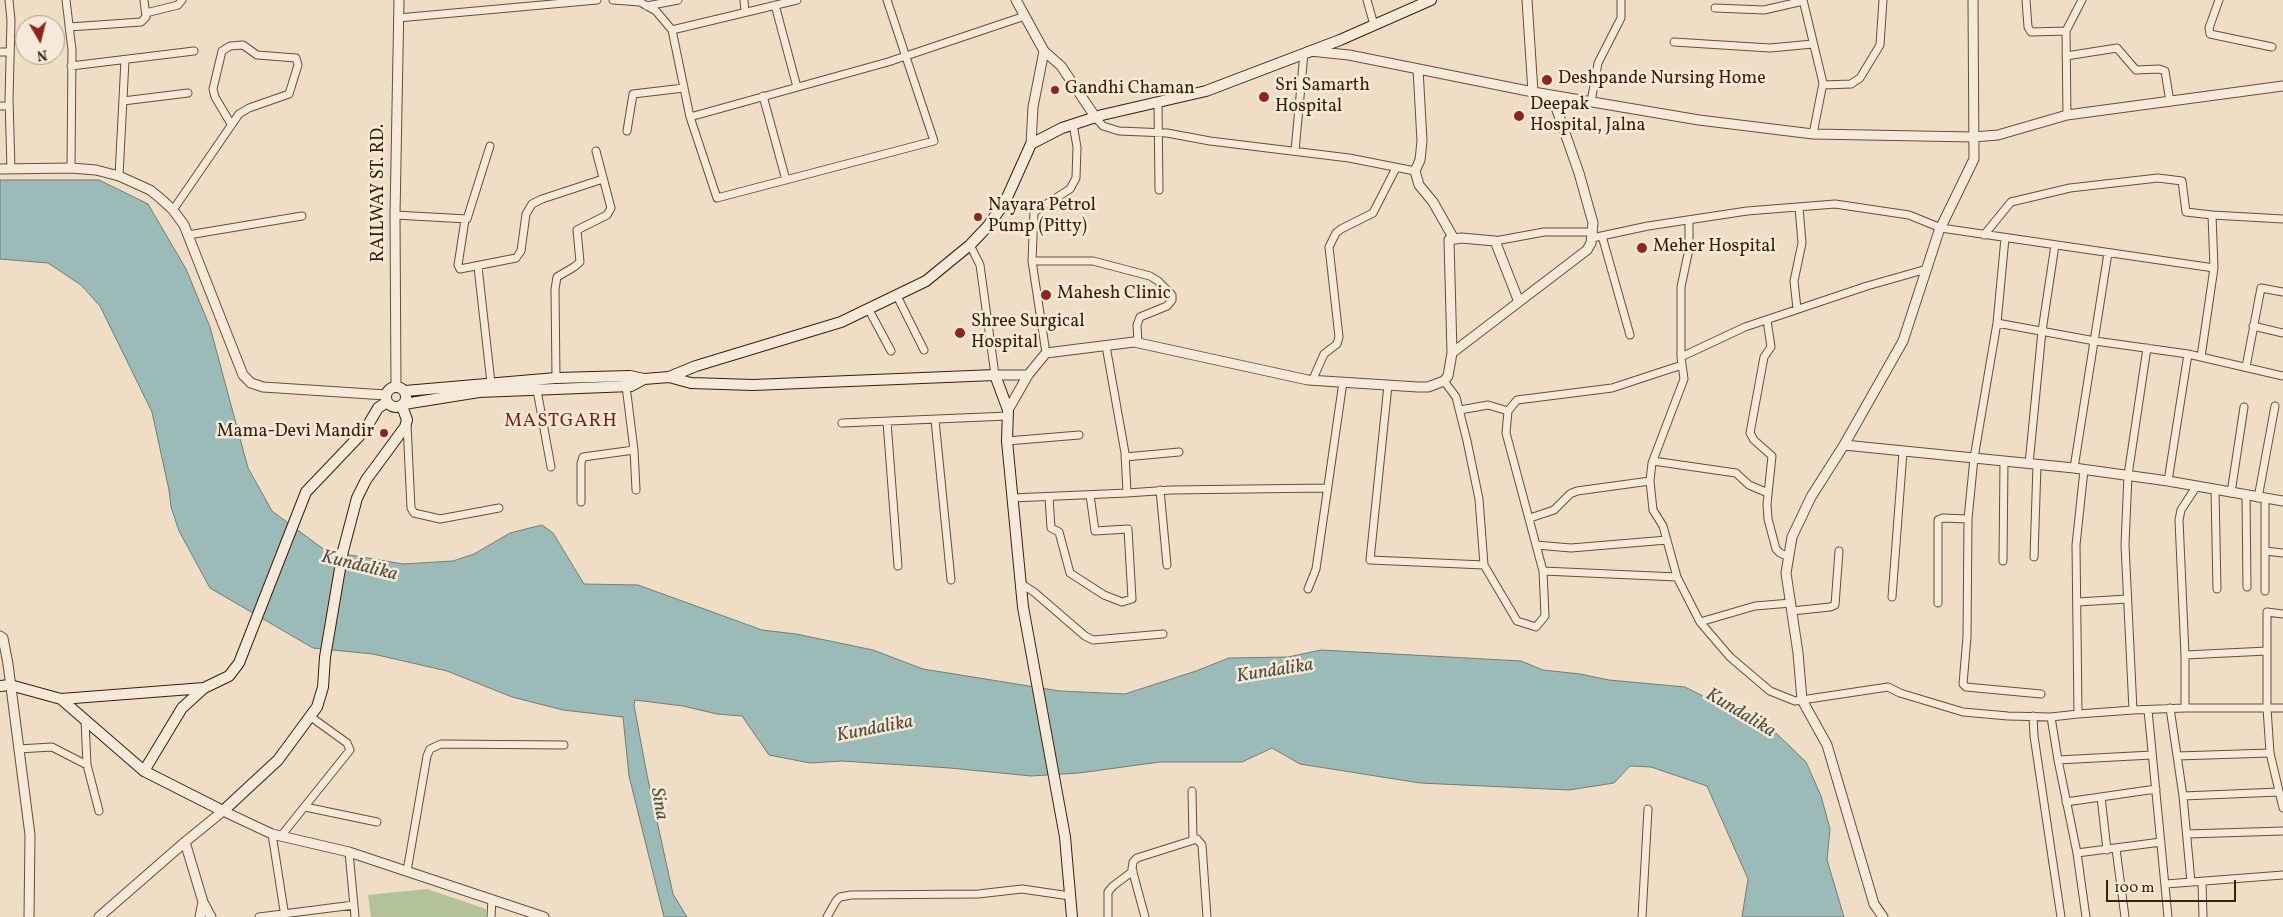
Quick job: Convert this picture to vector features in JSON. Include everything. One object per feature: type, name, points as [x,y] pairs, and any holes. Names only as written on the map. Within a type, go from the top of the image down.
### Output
[{"type":"main road","points":[[144,771],[182,708],[204,688],[229,676],[239,663],[306,492],[365,430],[378,408],[387,399],[390,390],[556,378],[630,376],[644,379],[668,377],[696,366],[841,322],[926,281],[970,244],[988,226],[1005,202],[1031,144],[1073,124],[1206,90],[1307,52],[1432,0]]},
{"type":"main road","points":[[668,377],[691,383],[753,385],[995,375],[1008,413],[1007,441],[1023,607],[1041,697],[1065,838],[1072,917]]},
{"type":"main road","points":[[387,399],[395,408],[479,392],[631,386],[644,379]]},
{"type":"main road","points":[[400,389],[407,398],[403,405],[406,420]]},
{"type":"main road","points":[[61,699],[144,771],[223,811],[278,760],[317,707],[323,687],[325,657],[343,551],[361,488],[419,402]]},
{"type":"main road","points":[[5,686],[61,699],[204,688]]},
{"type":"street","points":[[9,0],[11,20],[9,106],[11,169]]},
{"type":"street","points":[[66,0],[71,66],[71,168]]},
{"type":"street","points":[[69,27],[141,22],[145,20],[146,13],[144,0]]},
{"type":"street","points":[[146,13],[178,5],[182,0]]},
{"type":"street","name":"RAILWAY ST. RD.","points":[[399,0],[395,215],[400,389]]},
{"type":"street","points":[[398,18],[597,0]]},
{"type":"street","points":[[614,0],[640,2],[656,11],[672,30],[690,117],[717,198],[934,141],[887,0]]},
{"type":"street","points":[[647,6],[678,0]]},
{"type":"street","points":[[744,0],[745,12]]},
{"type":"street","points":[[672,30],[797,0]]},
{"type":"street","points":[[1016,0],[1044,51],[1061,66],[1103,126],[1113,130],[1160,132],[1349,158],[1415,171]]},
{"type":"street","points":[[1368,0],[1374,25]]},
{"type":"street","points":[[1527,0],[1533,92]]},
{"type":"street","points":[[1592,102],[1598,63],[1620,24],[1620,0]]},
{"type":"street","points":[[1715,8],[1764,10],[1803,0],[1823,85],[1813,134]]},
{"type":"street","points":[[1823,85],[1851,84],[1860,78],[1880,45],[1883,0]]},
{"type":"street","points":[[1883,917],[1874,904],[1827,745],[1802,700],[1786,573],[1792,537],[1811,497],[1844,445],[1903,341],[1941,228],[1974,159],[1974,0]]},
{"type":"street","points":[[2026,0],[2028,27],[2031,32],[2066,30]]},
{"type":"street","points":[[2067,115],[2066,30],[2082,0]]},
{"type":"street","points":[[2219,0],[2210,28],[2210,34],[2272,47]]},
{"type":"street","points":[[775,5],[797,87]]},
{"type":"street","points":[[690,117],[907,56],[1025,16]]},
{"type":"street","points":[[1674,42],[1770,48],[1813,44]]},
{"type":"street","points":[[173,210],[231,124],[243,111],[289,94],[298,65],[296,58],[258,55],[243,45],[230,46],[222,52],[213,89],[215,97],[231,124]]},
{"type":"street","points":[[2066,56],[2117,48],[2136,70],[2165,71],[2170,102]]},
{"type":"street","points":[[71,66],[194,51]]},
{"type":"street","points":[[1031,144],[1033,107],[1044,51]]},
{"type":"street","points":[[0,52],[10,52]]},
{"type":"street","points":[[1296,151],[1307,52],[1349,54],[1552,96],[1699,120],[1813,134],[1973,137],[1998,135],[2067,115],[2283,86]]},
{"type":"street","points":[[119,176],[125,60]]},
{"type":"street","points":[[1418,69],[1422,142],[1420,160],[1415,171],[1419,185],[1433,202],[1454,239]]},
{"type":"street","points":[[627,131],[633,94],[684,88]]},
{"type":"street","points":[[123,101],[188,92]]},
{"type":"street","points":[[763,96],[786,180]]},
{"type":"street","points":[[1552,96],[1579,173],[1596,235],[1630,335]]},
{"type":"street","points":[[1158,103],[1160,132],[1159,190]]},
{"type":"street","points":[[0,106],[9,106]]},
{"type":"street","points":[[1046,354],[1032,261],[1034,212],[1070,189],[1076,178],[1077,147],[1073,124]]},
{"type":"street","points":[[490,146],[468,218],[465,220],[459,268],[463,270],[519,256],[526,214],[536,201],[603,179]]},
{"type":"street","points":[[556,378],[556,277],[580,262],[577,230],[610,212],[610,204],[596,151]]},
{"type":"street","points":[[1313,379],[1324,354],[1337,344],[1339,337],[1329,247],[1341,229],[1373,212],[1396,168]]},
{"type":"street","points":[[0,169],[88,169],[119,176],[150,190],[173,210],[184,226],[246,380],[263,388],[387,399]]},
{"type":"street","points":[[1984,235],[2011,202],[2070,188],[2158,178],[2182,181],[2186,212],[2283,219]]},
{"type":"street","points":[[842,423],[935,420],[1008,413],[1028,375],[1046,354],[1138,342],[1308,380],[1428,387],[1444,381],[1448,376],[1452,353],[1449,240],[1454,239],[1495,241],[1544,232],[1596,235],[1747,211],[1835,204],[1909,215],[1941,228],[2214,268]]},
{"type":"street","points":[[1797,309],[1794,281],[1802,243],[1799,207]]},
{"type":"street","points":[[395,215],[465,220]]},
{"type":"street","points":[[2201,357],[2214,268],[2212,215]]},
{"type":"street","points":[[188,235],[302,216]]},
{"type":"street","points":[[1689,220],[1689,248],[1681,287],[1681,361],[1684,379],[1653,461],[1650,482],[1653,510],[1663,526],[1677,577],[1700,622],[1730,657],[1770,691],[1795,701],[1888,687],[1900,693],[1963,712],[2033,716],[2170,708],[2283,708]]},
{"type":"street","points":[[1452,353],[1587,250],[1596,235]]},
{"type":"street","points":[[2005,238],[1997,323],[1974,458],[1968,519],[1967,638],[1963,686],[2041,694]]},
{"type":"street","points":[[1495,241],[1519,302]]},
{"type":"street","points":[[970,244],[980,265],[995,375],[1028,375]]},
{"type":"street","points":[[2034,557],[2033,464],[2042,331],[2055,245]]},
{"type":"street","points":[[2074,468],[2108,253]]},
{"type":"street","points":[[1032,261],[1093,261],[1150,276],[1158,281],[1172,295],[1172,300],[1168,306],[1140,317],[1137,325],[1138,342]]},
{"type":"street","points":[[478,267],[491,383]]},
{"type":"street","points":[[1444,381],[1456,397],[1460,410],[1479,499],[1484,565],[1517,621],[1536,627],[1544,616],[1543,571],[1506,434],[1508,411],[1517,400],[1612,388],[1681,361],[1746,327],[1866,286],[1927,269]]},
{"type":"street","points":[[2246,367],[2261,288],[2283,292]]},
{"type":"street","points":[[897,296],[924,350]]},
{"type":"street","points":[[869,310],[891,351]]},
{"type":"street","points":[[1767,320],[1771,346],[1764,356],[1750,429],[1754,440],[1772,456],[1767,511],[1776,548],[1780,553],[1788,557]]},
{"type":"street","points":[[1997,323],[2095,341],[2188,354],[2283,376]]},
{"type":"street","points":[[2254,326],[2283,333]]},
{"type":"street","points":[[1106,346],[1125,457],[1127,493]]},
{"type":"street","points":[[2133,710],[2125,544],[2128,475],[2147,348]]},
{"type":"street","points":[[2168,481],[2188,354]]},
{"type":"street","points":[[1308,589],[1316,569],[1326,488],[1343,382]]},
{"type":"street","points":[[1388,385],[1370,560],[1484,565]]},
{"type":"street","points":[[626,386],[634,450],[636,490]]},
{"type":"street","points":[[537,390],[551,467]]},
{"type":"street","points":[[1460,410],[1488,405],[1508,411]]},
{"type":"street","points":[[2265,591],[2262,498],[2275,406]]},
{"type":"street","points":[[2231,493],[2244,407]]},
{"type":"street","points":[[406,420],[411,508],[414,513],[440,518],[499,508]]},
{"type":"street","points":[[935,420],[950,580]]},
{"type":"street","points":[[887,422],[898,566]]},
{"type":"street","points":[[1007,441],[1079,435]]},
{"type":"street","points":[[1844,445],[2074,468],[2168,481],[2283,501]]},
{"type":"street","points":[[581,502],[581,462],[583,457],[634,450]]},
{"type":"street","points":[[1125,457],[1179,452]]},
{"type":"street","points":[[1892,597],[1903,452]]},
{"type":"street","points":[[1653,461],[1736,473],[1749,484],[1768,493]]},
{"type":"street","points":[[2003,561],[2004,461]]},
{"type":"street","points":[[2078,714],[2076,545],[2084,470]]},
{"type":"street","points":[[1530,518],[1554,510],[1573,492],[1597,487],[1650,482]]},
{"type":"street","points":[[2185,708],[2179,520],[2181,510],[2196,487]]},
{"type":"street","points":[[1012,498],[1160,490],[1326,488]]},
{"type":"street","points":[[1160,490],[1166,564]]},
{"type":"street","points":[[2215,490],[2217,589]]},
{"type":"street","points":[[1049,497],[1051,528],[1059,532],[1070,574],[1104,595],[1122,602],[1132,599],[1128,529],[1095,531],[1090,495]]},
{"type":"street","points":[[2246,496],[2247,587]]},
{"type":"street","points":[[1938,603],[1938,520],[1943,518],[1968,519]]},
{"type":"street","points":[[1536,545],[1570,548],[1667,540]]},
{"type":"street","points":[[1700,622],[1755,606],[1830,607],[1836,604],[1839,551]]},
{"type":"street","points":[[2265,551],[2283,553]]},
{"type":"street","points":[[1543,571],[1677,577]]},
{"type":"street","points":[[1020,583],[1034,592],[1085,636],[1093,640],[1163,634]]},
{"type":"street","points":[[2078,602],[2127,599]]},
{"type":"street","points":[[2283,614],[2267,612],[2267,708],[2270,753],[2283,805]]},
{"type":"street","points":[[0,636],[3,638],[6,654],[5,686],[18,749],[30,835],[29,917]]},
{"type":"street","points":[[2184,655],[2267,651]]},
{"type":"street","points":[[2170,708],[2183,796],[2191,882]]},
{"type":"street","points":[[2148,710],[2168,917]]},
{"type":"street","points":[[2033,716],[2034,736],[2061,917]]},
{"type":"street","points":[[2051,716],[2077,853],[2086,917]]},
{"type":"street","points":[[284,916],[277,835],[305,807],[350,750],[346,743],[310,717]]},
{"type":"street","points":[[85,720],[87,765],[100,811]]},
{"type":"street","points":[[407,871],[430,750],[441,744],[564,745]]},
{"type":"street","points":[[18,749],[52,747],[87,765]]},
{"type":"street","points":[[2177,756],[2270,753]]},
{"type":"street","points":[[2058,760],[2152,755]]},
{"type":"street","points":[[2066,802],[2156,789]]},
{"type":"street","points":[[1192,791],[1193,840]]},
{"type":"street","points":[[2183,796],[2279,792]]},
{"type":"street","points":[[2101,797],[2107,850]]},
{"type":"street","points":[[305,807],[377,822]]},
{"type":"street","points":[[1642,917],[1648,809]]},
{"type":"street","points":[[98,917],[184,842],[223,811],[277,835],[350,852],[544,917]]},
{"type":"street","points":[[2187,834],[2283,831]]},
{"type":"street","points":[[1145,917],[1133,870],[1133,862],[1136,858],[1197,839],[1202,845],[1208,917]]},
{"type":"street","points":[[184,842],[203,902],[211,917]]},
{"type":"street","points":[[2077,853],[2161,842]]},
{"type":"street","points":[[2116,849],[2125,917]]},
{"type":"street","points":[[350,852],[355,917]]},
{"type":"street","points":[[1108,917],[1108,892],[1133,870]]},
{"type":"street","points":[[2166,884],[2283,876]]},
{"type":"street","points":[[2202,881],[2203,917]]},
{"type":"street","points":[[827,917],[836,900],[840,897],[852,895],[978,894],[1022,889],[1070,896]]},
{"type":"street","points":[[491,917],[492,899]]},
{"type":"street","points":[[200,917],[203,902]]},
{"type":"street","points":[[259,917],[284,916],[354,904]]},
{"type":"green space","points":[[427,889],[486,909],[486,917],[371,917],[368,895]]},
{"type":"water","name":"Kundalika","points":[[0,180],[99,180],[148,204],[186,269],[210,327],[248,468],[272,511],[326,551],[403,564],[453,561],[474,554],[510,533],[542,525],[553,533],[584,584],[638,585],[762,630],[796,634],[873,650],[923,669],[1060,691],[1125,694],[1229,658],[1288,657],[1321,650],[1521,661],[1543,670],[1580,674],[1609,680],[1685,687],[1776,733],[1806,762],[1821,796],[1830,829],[1827,860],[1844,917],[1742,917],[1748,879],[1707,786],[1651,767],[1630,766],[1614,783],[1569,790],[1420,783],[1300,764],[1272,748],[1242,762],[1160,762],[1079,773],[1031,776],[950,768],[842,761],[810,763],[769,755],[742,716],[717,714],[683,706],[635,700],[634,705],[647,775],[673,894],[687,917],[664,917],[629,776],[623,717],[563,710],[512,697],[447,671],[373,654],[313,648],[210,588],[179,531],[171,507],[152,412],[100,306],[81,285],[48,263],[0,259]]},
{"type":"place","name":"Deshpande Nursing Home","points":[[1547,80]]},
{"type":"place","name":"Gandhi Chaman","points":[[1055,90]]},
{"type":"place","name":"Sri Samarth Hospital","points":[[1264,97]]},
{"type":"place","name":"Deepak Hospital, Jalna","points":[[1519,116]]},
{"type":"place","name":"Nayara Petrol Pump (Pitty)","points":[[978,217]]},
{"type":"place","name":"Meher Hospital","points":[[1642,248]]},
{"type":"place","name":"Mahesh Clinic","points":[[1046,295]]},
{"type":"place","name":"Shree Surgical Hospital","points":[[960,333]]},
{"type":"place","name":"Mama-Devi Mandir","points":[[384,433]]},
{"type":"district","name":"MASTGARH","points":[[561,423]]},
{"type":"water label","name":"Sina","points":[[658,804]]}]
